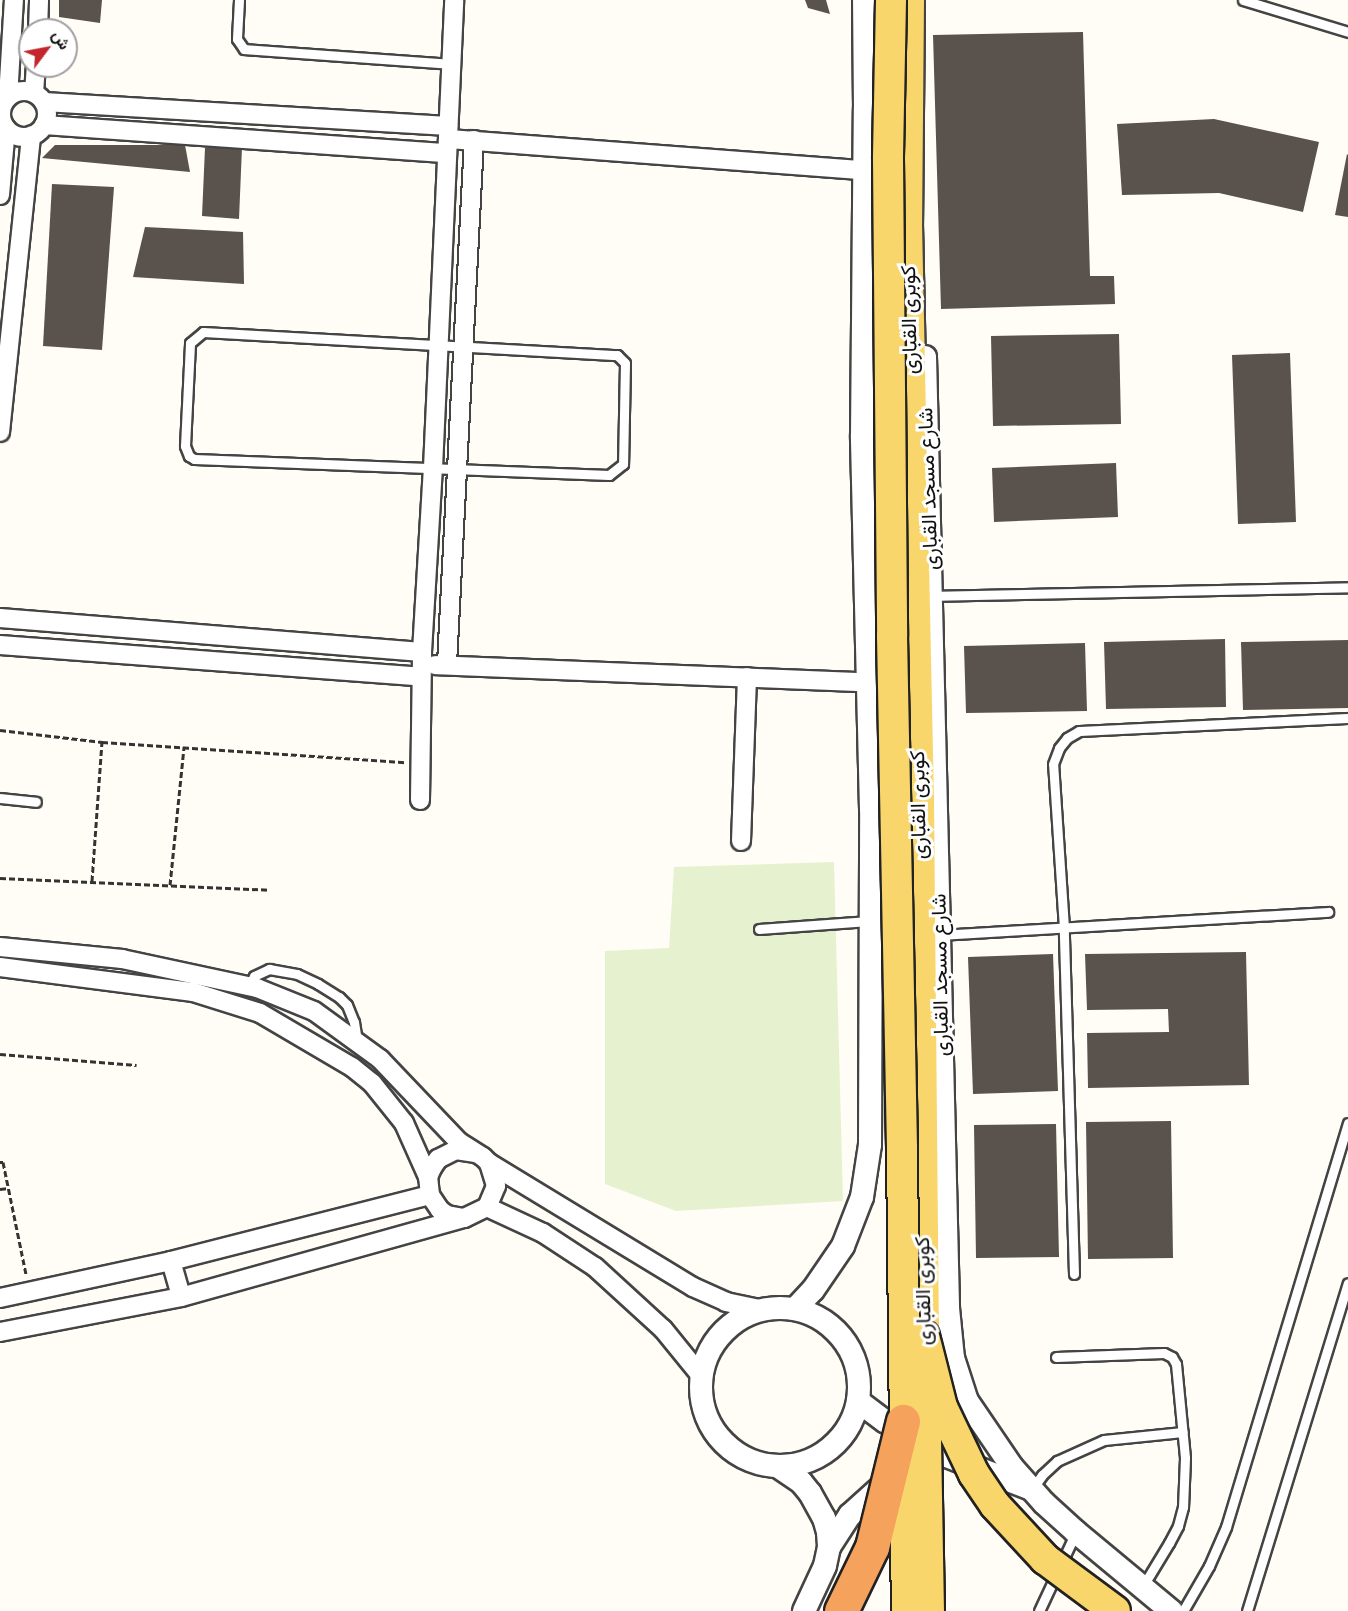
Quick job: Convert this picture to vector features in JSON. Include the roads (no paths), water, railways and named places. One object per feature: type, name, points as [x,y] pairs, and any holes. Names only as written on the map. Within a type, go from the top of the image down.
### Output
[{"type":"highway","points":[[841,1611],[872,1547],[903,1421]]},
{"type":"main road","name":"كوبرى القبارى","points":[[891,0],[888,159],[892,636],[902,1149],[903,1421],[907,1611]]},
{"type":"main road","name":"كوبرى القبارى","points":[[909,0],[907,224],[918,789],[929,1611]]},
{"type":"main road","points":[[924,1336],[934,1381],[956,1442],[995,1505],[1045,1559],[1115,1611]]},
{"type":"street","points":[[0,195],[2,108],[5,99],[14,0]]},
{"type":"street","points":[[38,18],[39,0]]},
{"type":"street","points":[[420,800],[422,664],[434,468],[454,0]]},
{"type":"street","points":[[795,1310],[829,1269],[854,1222],[868,1171],[871,1120],[869,921],[871,809],[862,435],[864,0]]},
{"type":"street","name":"شارع مسجد القبارى","points":[[921,0],[921,241],[948,1308],[952,1358],[958,1380],[980,1422],[1032,1489],[1076,1532],[1171,1611]]},
{"type":"street","points":[[0,432],[38,131],[47,111],[39,98],[37,78]]},
{"type":"street","points":[[5,99],[20,92],[39,98],[447,139]]},
{"type":"street","points":[[3,124],[15,135],[38,131],[474,140],[864,170]]},
{"type":"street","points":[[447,664],[474,140]]},
{"type":"street","points":[[0,618],[422,664]]},
{"type":"street","points":[[0,645],[867,682]]},
{"type":"street","points":[[741,841],[747,677]]},
{"type":"street","points":[[0,947],[122,959],[249,986],[295,1002],[331,1022],[357,1041],[395,1074],[452,1136],[483,1158],[693,1287],[726,1302],[763,1310],[795,1310],[824,1321],[845,1342],[857,1370],[858,1401],[846,1431],[829,1448],[809,1461],[777,1466]]},
{"type":"street","points":[[0,967],[193,992],[260,1013],[352,1067],[372,1083],[404,1123],[440,1210],[447,1215],[464,1218]]},
{"type":"street","points":[[0,1332],[181,1297],[464,1218],[487,1207],[496,1186],[483,1158],[456,1150],[438,1159],[429,1186]]},
{"type":"street","points":[[0,1298],[171,1261],[429,1186]]},
{"type":"street","points":[[487,1207],[543,1233],[595,1267],[663,1329],[702,1377]]},
{"type":"street","points":[[171,1261],[181,1297]]},
{"type":"street","points":[[763,1310],[734,1323],[712,1347],[702,1377],[705,1409],[720,1438],[746,1458],[777,1466],[801,1482],[814,1499],[824,1518],[829,1547]]},
{"type":"street","points":[[858,1401],[944,1455],[1032,1489]]},
{"type":"street","points":[[804,1611],[818,1584],[829,1547],[850,1515],[877,1488],[909,1468],[944,1455]]},
{"type":"lane","points":[[239,0],[237,39],[240,46],[248,50],[451,64]]},
{"type":"lane","points":[[1243,0],[1348,32]]},
{"type":"lane","points":[[203,332],[463,346],[617,355],[622,358],[626,369],[623,464],[609,475],[194,459],[189,456],[184,446],[190,343],[203,332]]},
{"type":"lane","points":[[931,596],[1348,587]]},
{"type":"lane","points":[[1074,1274],[1064,928],[1053,764],[1059,748],[1067,738],[1079,731],[1348,718]]},
{"type":"lane","points":[[0,798],[36,802]]},
{"type":"lane","points":[[939,935],[1328,912]]},
{"type":"lane","points":[[759,929],[869,921]]},
{"type":"lane","points":[[249,986],[254,976],[268,969],[285,971],[313,981],[339,997],[347,1005],[354,1022],[357,1041]]},
{"type":"lane","points":[[1183,1611],[1209,1566],[1226,1527],[1348,1123]]},
{"type":"lane","points":[[1247,1611],[1348,1283]]},
{"type":"lane","points":[[1056,1357],[1164,1353],[1172,1357],[1176,1364],[1185,1485],[1178,1526],[1142,1588]]},
{"type":"lane","points":[[1032,1489],[1042,1475],[1057,1461],[1104,1440],[1182,1432]]},
{"type":"lane","points":[[1039,1611],[1076,1532]]}]
